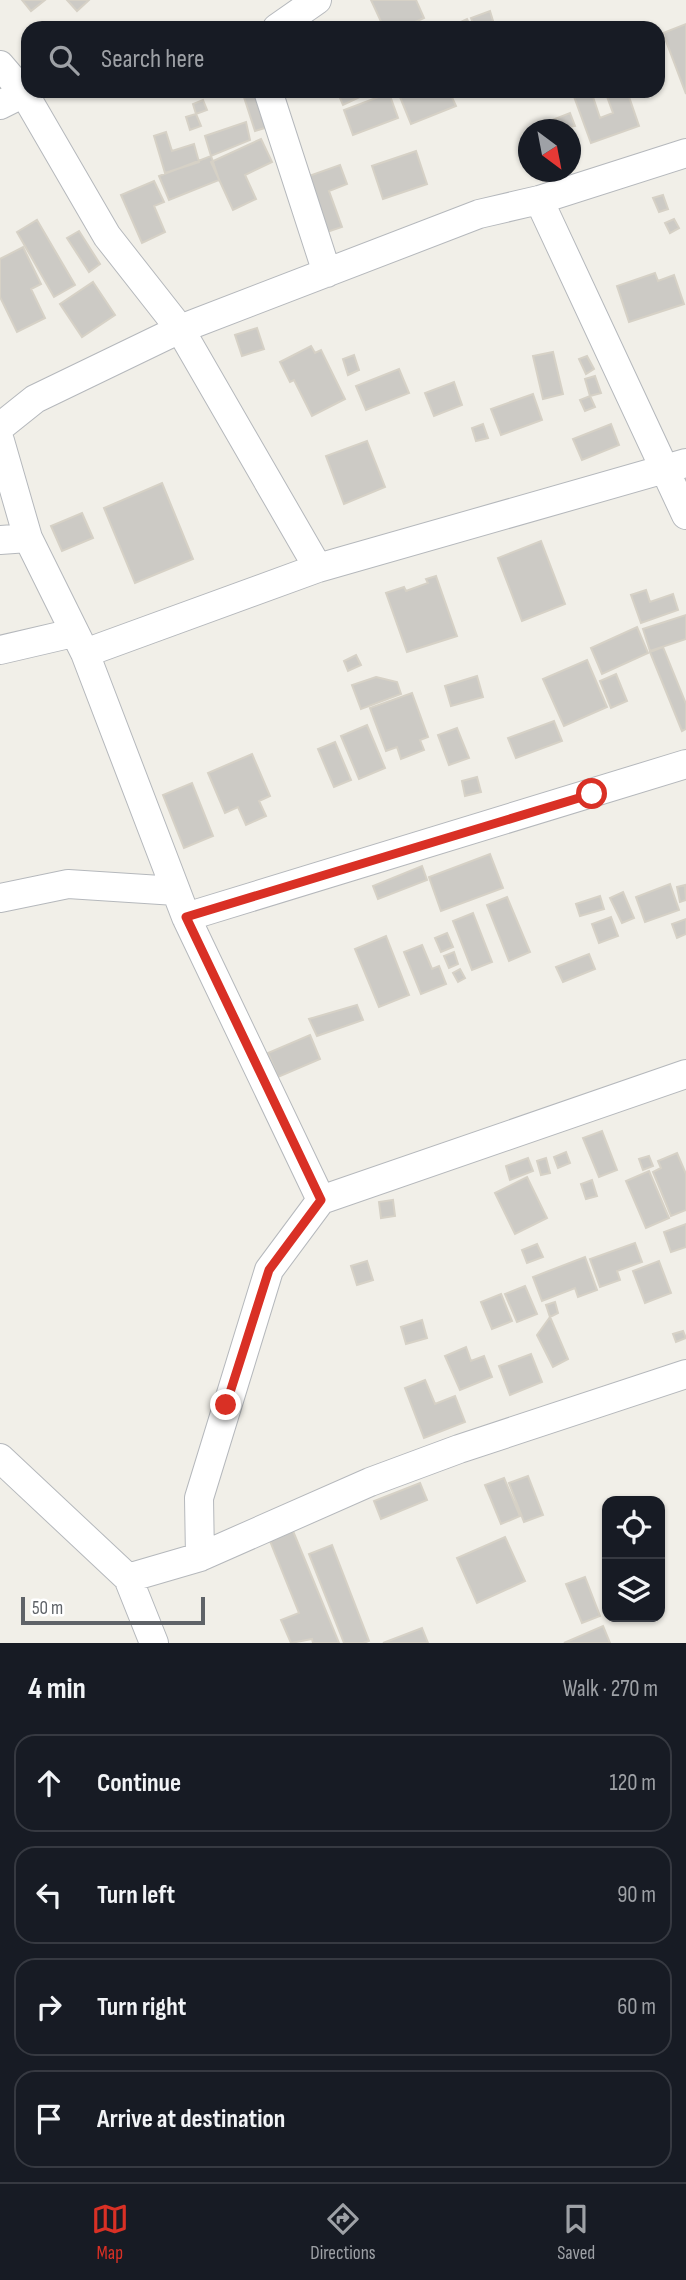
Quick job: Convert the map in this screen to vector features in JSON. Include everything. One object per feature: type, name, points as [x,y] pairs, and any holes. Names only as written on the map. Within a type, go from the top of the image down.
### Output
[{"type":"street","points":[[286,21],[317,0]]},
{"type":"street","points":[[0,65],[107,236],[180,329],[318,568]]},
{"type":"street","points":[[270,98],[327,273]]},
{"type":"street","points":[[0,428],[35,399],[180,329],[479,214],[539,200],[686,153]]},
{"type":"street","points":[[539,200],[676,467],[686,515]]},
{"type":"street","points":[[0,441],[14,539],[79,643],[186,917],[321,1200]]},
{"type":"street","points":[[0,650],[79,643],[318,568],[676,467]]},
{"type":"street","points":[[186,917],[686,764]]},
{"type":"street","points":[[0,898],[68,884],[176,891]]},
{"type":"street","points":[[200,1557],[199,1497],[269,1270],[321,1200],[686,1074]]},
{"type":"street","points":[[128,1578],[200,1557],[370,1482],[686,1374]]},
{"type":"street","points":[[0,1458],[128,1578],[154,1643]]},
{"type":"building","points":[[22,0],[45,0],[31,11]]},
{"type":"building","points":[[67,0],[89,0],[77,11]]},
{"type":"building","points":[[371,0],[416,0],[424,18],[417,21],[381,21]]},
{"type":"building","points":[[490,11],[493,21],[472,21],[471,18]]},
{"type":"building","points":[[686,24],[686,94],[665,38],[665,32]]},
{"type":"building","points":[[244,98],[258,98],[268,127],[255,131]]},
{"type":"building","points":[[340,98],[358,98],[343,105]]},
{"type":"building","points":[[376,98],[391,98],[398,118],[353,135],[344,110]]},
{"type":"building","points":[[400,98],[452,98],[456,106],[411,124]]},
{"type":"building","points":[[575,98],[593,98],[600,118],[613,113],[608,98],[629,98],[639,126],[591,143]]},
{"type":"building","points":[[203,100],[207,110],[196,114],[193,104]]},
{"type":"building","points":[[570,113],[572,119],[555,119]]},
{"type":"building","points":[[196,114],[201,126],[190,130],[186,117]]},
{"type":"building","points":[[246,122],[250,140],[211,156],[205,136]]},
{"type":"building","points":[[166,132],[172,151],[194,144],[199,162],[165,173],[154,136]]},
{"type":"building","points":[[261,139],[272,162],[245,175],[256,199],[233,210],[211,162]]},
{"type":"building","points":[[416,151],[427,184],[383,199],[372,166]]},
{"type":"building","points":[[211,156],[219,180],[169,200],[159,176]]},
{"type":"building","points":[[340,165],[347,184],[329,191],[342,227],[327,232],[306,177]]},
{"type":"building","points":[[154,181],[164,202],[154,206],[165,232],[142,243],[121,195]]},
{"type":"building","points":[[663,195],[668,209],[659,212],[653,198]]},
{"type":"building","points":[[674,219],[679,228],[670,233],[665,223]]},
{"type":"building","points":[[37,220],[75,285],[54,297],[17,232]]},
{"type":"building","points":[[79,231],[100,264],[89,272],[67,238]]},
{"type":"building","points":[[23,247],[41,284],[31,289],[45,318],[17,332],[0,297],[0,259]]},
{"type":"building","points":[[655,273],[658,281],[674,275],[684,304],[629,322],[617,286]]},
{"type":"building","points":[[93,282],[115,315],[82,337],[60,304]]},
{"type":"building","points":[[257,328],[264,349],[242,356],[235,335]]},
{"type":"building","points":[[311,346],[315,353],[321,350],[345,399],[312,416],[294,380],[290,382],[280,362]]},
{"type":"building","points":[[553,352],[563,394],[543,399],[533,356]]},
{"type":"building","points":[[354,355],[359,370],[348,375],[343,359]]},
{"type":"building","points":[[587,356],[594,369],[586,374],[579,359]]},
{"type":"building","points":[[399,369],[409,393],[366,410],[356,386]]},
{"type":"building","points":[[595,376],[601,393],[590,396],[585,379]]},
{"type":"building","points":[[454,382],[462,405],[434,416],[425,393]]},
{"type":"building","points":[[533,394],[542,420],[501,435],[491,409]]},
{"type":"building","points":[[590,396],[595,407],[585,411],[580,400]]},
{"type":"building","points":[[483,424],[488,438],[476,441],[472,428]]},
{"type":"building","points":[[611,424],[619,445],[582,460],[573,439]]},
{"type":"building","points":[[367,441],[385,487],[344,504],[326,456]]},
{"type":"building","points":[[162,483],[193,559],[135,583],[104,508]]},
{"type":"building","points":[[82,513],[93,538],[62,551],[51,526]]},
{"type":"building","points":[[541,541],[565,604],[522,621],[498,558]]},
{"type":"building","points":[[436,576],[457,636],[407,652],[386,593],[404,587],[406,591],[428,583],[426,579]]},
{"type":"building","points":[[646,590],[650,602],[673,594],[678,610],[641,623],[631,595]]},
{"type":"building","points":[[686,615],[686,639],[650,651],[643,629]]},
{"type":"building","points":[[637,627],[648,653],[602,674],[591,648]]},
{"type":"building","points":[[663,647],[686,704],[686,729],[682,731],[650,652]]},
{"type":"building","points":[[356,655],[361,665],[348,671],[344,661]]},
{"type":"building","points":[[587,660],[607,707],[564,726],[543,679]]},
{"type":"building","points":[[616,674],[627,701],[611,708],[600,681]]},
{"type":"building","points":[[477,676],[483,697],[451,706],[445,686]]},
{"type":"building","points":[[376,677],[397,682],[401,694],[361,709],[352,685]]},
{"type":"building","points":[[412,693],[428,737],[420,740],[424,750],[401,759],[397,747],[386,751],[370,708]]},
{"type":"building","points":[[554,721],[562,741],[516,758],[508,738]]},
{"type":"building","points":[[367,725],[385,768],[359,779],[341,736]]},
{"type":"building","points":[[457,728],[469,758],[449,765],[438,735]]},
{"type":"building","points":[[335,742],[351,780],[334,787],[318,749]]},
{"type":"building","points":[[252,754],[270,796],[259,801],[266,816],[246,825],[238,807],[225,813],[208,773]]},
{"type":"building","points":[[477,777],[481,792],[465,796],[462,781]]},
{"type":"building","points":[[192,783],[213,836],[184,848],[163,795]]},
{"type":"building","points":[[490,854],[503,888],[441,911],[429,877]]},
{"type":"building","points":[[422,866],[427,880],[378,899],[373,886]]},
{"type":"building","points":[[670,884],[679,910],[645,922],[636,897]]},
{"type":"building","points":[[685,885],[686,900],[680,902],[677,887]]},
{"type":"building","points":[[623,892],[634,918],[622,923],[610,898]]},
{"type":"building","points":[[600,896],[604,909],[580,916],[576,904]]},
{"type":"building","points":[[507,897],[530,952],[509,961],[487,905]]},
{"type":"building","points":[[473,913],[492,962],[472,970],[453,921]]},
{"type":"building","points":[[611,917],[618,936],[599,943],[592,924]]},
{"type":"building","points":[[686,919],[686,934],[677,938],[672,924]]},
{"type":"building","points":[[447,933],[453,947],[441,952],[435,938]]},
{"type":"building","points":[[386,936],[409,995],[379,1007],[355,949]]},
{"type":"building","points":[[422,945],[432,969],[439,966],[446,984],[421,994],[404,952]]},
{"type":"building","points":[[454,952],[458,964],[449,968],[444,956]]},
{"type":"building","points":[[589,954],[595,969],[563,982],[556,967]]},
{"type":"building","points":[[460,969],[465,978],[458,982],[453,973]]},
{"type":"building","points":[[357,1005],[363,1020],[317,1036],[309,1019]]},
{"type":"building","points":[[310,1035],[320,1059],[278,1077],[268,1053]]},
{"type":"building","points":[[602,1131],[617,1170],[599,1177],[583,1138]]},
{"type":"building","points":[[566,1152],[570,1163],[558,1168],[554,1157]]},
{"type":"building","points":[[677,1153],[686,1174],[686,1210],[671,1216],[653,1172],[661,1168],[658,1161]]},
{"type":"building","points":[[649,1156],[653,1166],[643,1170],[639,1159]]},
{"type":"building","points":[[528,1158],[533,1171],[510,1180],[506,1166]]},
{"type":"building","points":[[546,1158],[550,1173],[541,1175],[537,1161]]},
{"type":"building","points":[[649,1171],[669,1218],[646,1228],[626,1181]]},
{"type":"building","points":[[527,1177],[547,1218],[515,1234],[495,1193]]},
{"type":"building","points":[[592,1180],[597,1196],[586,1199],[581,1184]]},
{"type":"building","points":[[393,1200],[395,1216],[381,1218],[379,1202]]},
{"type":"building","points":[[686,1224],[686,1247],[671,1252],[664,1232]]},
{"type":"building","points":[[635,1243],[642,1262],[617,1271],[620,1280],[600,1287],[590,1259]]},
{"type":"building","points":[[537,1244],[543,1257],[527,1263],[522,1250]]},
{"type":"building","points":[[585,1257],[597,1290],[578,1297],[575,1288],[542,1301],[533,1277]]},
{"type":"building","points":[[367,1261],[373,1280],[357,1285],[351,1266]]},
{"type":"building","points":[[659,1261],[671,1293],[645,1303],[633,1271]]},
{"type":"building","points":[[525,1286],[537,1314],[517,1322],[505,1294]]},
{"type":"building","points":[[501,1294],[512,1321],[492,1329],[481,1302]]},
{"type":"building","points":[[555,1302],[558,1313],[550,1317],[546,1305]]},
{"type":"building","points":[[550,1317],[568,1359],[553,1367],[537,1335]]},
{"type":"building","points":[[422,1320],[427,1338],[406,1344],[401,1327]]},
{"type":"building","points":[[683,1331],[686,1338],[676,1342],[673,1334]]},
{"type":"building","points":[[466,1347],[471,1361],[484,1356],[492,1377],[460,1390],[445,1356]]},
{"type":"building","points":[[531,1354],[542,1382],[510,1395],[499,1366]]},
{"type":"building","points":[[425,1380],[435,1404],[455,1396],[465,1422],[424,1438],[405,1388]]},
{"type":"building","points":[[528,1476],[543,1515],[524,1522],[509,1483]]},
{"type":"building","points":[[504,1478],[520,1516],[501,1524],[485,1485]]},
{"type":"building","points":[[420,1483],[427,1500],[381,1519],[374,1501]]},
{"type":"building","points":[[293,1531],[339,1643],[313,1643],[312,1639],[291,1643],[281,1620],[299,1613],[270,1541]]},
{"type":"building","points":[[505,1537],[525,1581],[477,1603],[457,1558]]},
{"type":"building","points":[[332,1545],[369,1641],[344,1643],[309,1554]]},
{"type":"building","points":[[585,1577],[600,1616],[582,1623],[566,1584]]},
{"type":"building","points":[[603,1626],[610,1643],[564,1643]]},
{"type":"building","points":[[422,1628],[428,1643],[383,1643]]},
{"type":"route","points":[[226,1405],[269,1270],[321,1200],[186,917],[592,794]]}]
